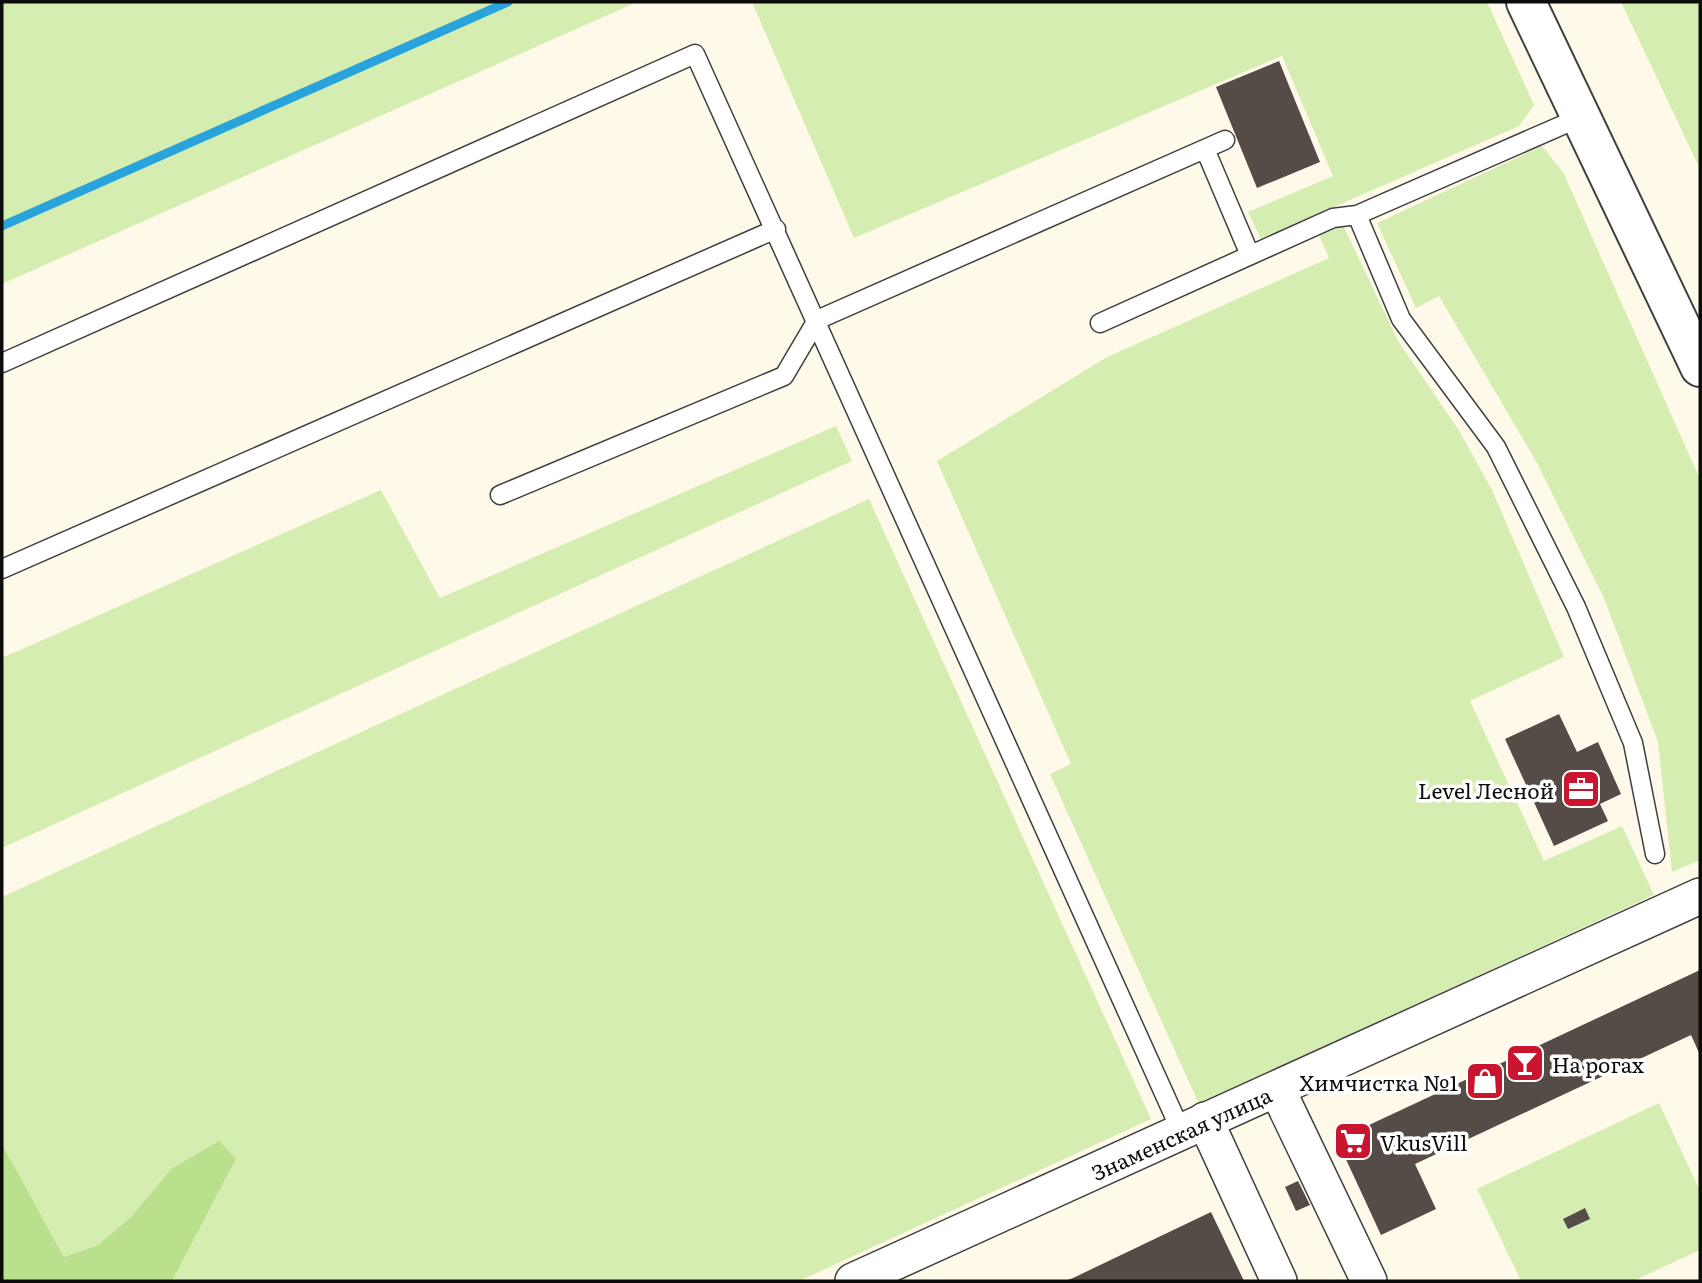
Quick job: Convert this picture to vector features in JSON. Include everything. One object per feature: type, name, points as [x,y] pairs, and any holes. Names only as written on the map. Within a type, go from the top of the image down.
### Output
[{"type":"street","points":[[1526,2],[1700,367]]},
{"type":"street","name":"Знаменская улица","points":[[853,1281],[1700,896]]},
{"type":"street","points":[[1278,1089],[1369,1281]]},
{"type":"street","points":[[1193,1126],[1279,1281]]},
{"type":"lane","points":[[2,363],[695,54],[1193,1126]]},
{"type":"lane","points":[[1100,323],[1333,218],[1357,215],[1581,117]]},
{"type":"lane","points":[[500,495],[784,376],[817,320],[1225,140]]},
{"type":"lane","points":[[1205,149],[1250,255]]},
{"type":"lane","points":[[1357,215],[1401,319],[1496,447],[1576,607],[1633,743],[1655,854]]},
{"type":"lane","points":[[2,569],[776,229]]},
{"type":"green space","points":[[2,2],[637,2],[2,284]]},
{"type":"green space","points":[[752,2],[1487,2],[1534,105],[1519,126],[1261,239],[1248,212],[1333,176],[1282,56],[854,238]]},
{"type":"green space","points":[[1621,2],[1700,2],[1700,169]]},
{"type":"green space","points":[[1542,146],[1563,172],[1700,479],[1700,860],[1672,872],[1658,742],[1604,598],[1537,463],[1439,296],[1416,308],[1377,223]]},
{"type":"green space","points":[[1342,223],[1398,341],[1460,432],[1492,490],[1564,657],[1470,701],[1544,861],[1622,826],[1654,895],[1199,1104],[1050,774],[1071,764],[937,461],[1107,357],[1329,258],[1318,233]]},
{"type":"green space","points":[[836,426],[852,461],[2,848],[2,658],[381,490],[440,598]]},
{"type":"green space","points":[[869,499],[1151,1119],[799,1281],[172,1281],[236,1159],[219,1142],[171,1169],[132,1216],[98,1245],[64,1257],[2,1144],[2,897]]},
{"type":"green space","points":[[1659,1103],[1700,1191],[1700,1250],[1633,1281],[1521,1281],[1477,1189]]},
{"type":"green space","points":[[219,1141],[236,1159],[172,1281],[2,1281],[2,1144],[64,1257],[98,1245],[132,1216],[171,1169]]},
{"type":"building","points":[[1279,61],[1320,162],[1257,188],[1216,87]]},
{"type":"building","points":[[1559,714],[1577,752],[1598,742],[1621,794],[1600,804],[1608,821],[1554,846],[1505,739]]},
{"type":"building","points":[[1700,970],[1700,1055],[1691,1035],[1415,1164],[1436,1209],[1381,1235],[1337,1140]]},
{"type":"building","points":[[1298,1181],[1310,1205],[1296,1211],[1285,1187]]},
{"type":"building","points":[[1585,1208],[1590,1219],[1568,1229],[1563,1219]]},
{"type":"building","points":[[1211,1212],[1244,1281],[1065,1281],[1073,1278]]},
{"type":"waterway","points":[[2,226],[508,2]]},
{"type":"place","name":"Level Лесной","points":[[1581,789]]},
{"type":"place","name":"На рогах","points":[[1525,1063]]},
{"type":"place","name":"Химчистка №1","points":[[1485,1081]]},
{"type":"place","name":"VkusVill","points":[[1353,1141]]}]
